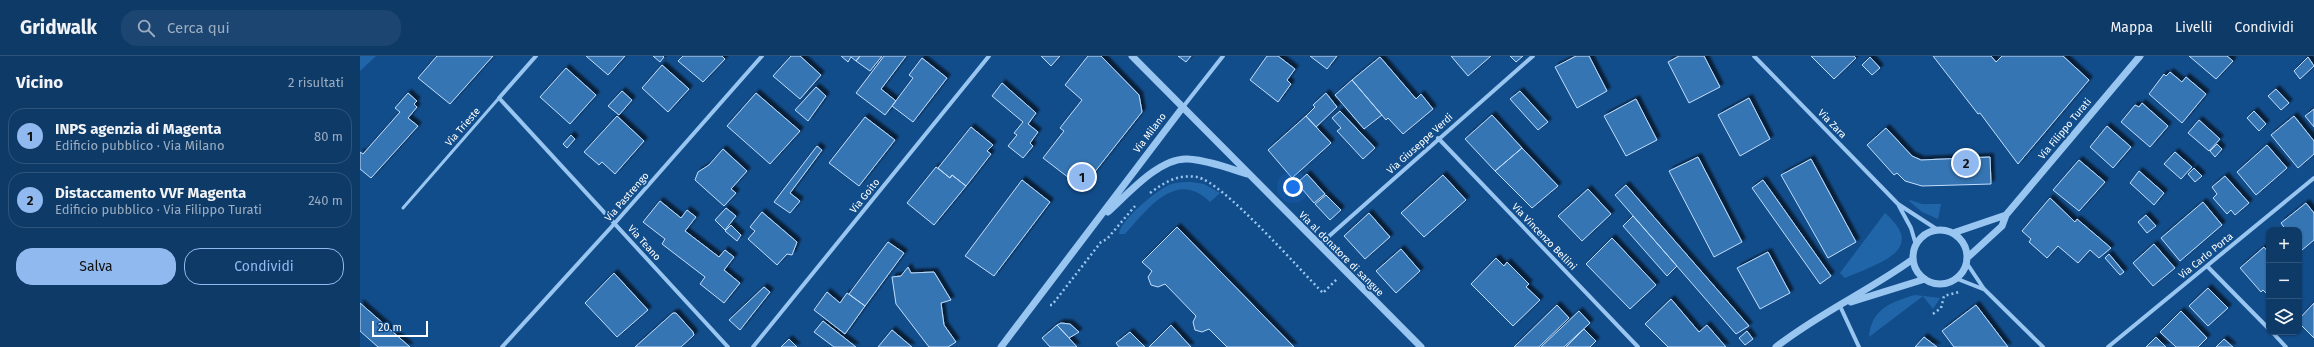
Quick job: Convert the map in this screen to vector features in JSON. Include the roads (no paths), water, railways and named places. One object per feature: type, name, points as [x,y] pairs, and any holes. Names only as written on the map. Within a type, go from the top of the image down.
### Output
[{"type":"street","name":"Via Trieste","points":[[500,98],[536,56]]},
{"type":"street","name":"Via Pastrengo","points":[[502,347],[615,223],[762,56]]},
{"type":"street","name":"Via Goito","points":[[753,347],[989,56]]},
{"type":"street","name":"Via al donatore di sangue","points":[[1132,56],[1247,174],[1421,347]]},
{"type":"street","name":"Via Milano","points":[[1001,347],[1223,56]]},
{"type":"street","name":"Via Giuseppe Verdi","points":[[1319,246],[1438,138],[1533,56]]},
{"type":"street","name":"Via Zara","points":[[1754,56],[1898,204],[1938,230]]},
{"type":"street","name":"Via Filippo Turati","points":[[1966,260],[2002,226],[2006,215],[2140,56]]},
{"type":"street","name":"Via Teano","points":[[500,98],[728,347]]},
{"type":"street","name":"Via Vincenzo Bellini","points":[[1438,138],[1638,347]]},
{"type":"street","name":"Via al donatore di sangue","points":[[1186,159],[1222,166],[1247,174]]},
{"type":"street","name":"Via Milano","points":[[1096,223],[1159,167],[1168,162],[1186,159]]},
{"type":"street","name":"Via Carlo Porta","points":[[2108,347],[2314,178]]},
{"type":"street","name":"Via Zara","points":[[1898,204],[1911,228],[1916,245]]},
{"type":"street","points":[[1925,279],[1918,272],[1913,259],[1916,245],[1925,234],[1938,230],[1953,233],[2006,215]]},
{"type":"street","points":[[1953,233],[1964,244],[1966,260],[1984,289],[2043,347]]},
{"type":"street","points":[[1776,347],[1798,330],[1886,278],[1913,259]]},
{"type":"street","points":[[1840,306],[1925,279],[1942,283],[1956,278],[1962,272],[1966,260]]},
{"type":"street","points":[[2207,266],[2266,326]]},
{"type":"street","points":[[1956,278],[1984,289]]},
{"type":"street","points":[[1840,306],[1859,347]]},
{"type":"street","name":"Via Milano","points":[[1005,347],[1013,333]]},
{"type":"street","points":[[2275,335],[2286,347]]},
{"type":"lane","name":"Via Trieste","points":[[403,208],[500,98]]},
{"type":"place","name":"Distaccamento VVF Magenta","points":[[1966,163]]},
{"type":"place","name":"INPS agenzia di Magenta","points":[[1082,177]]}]
